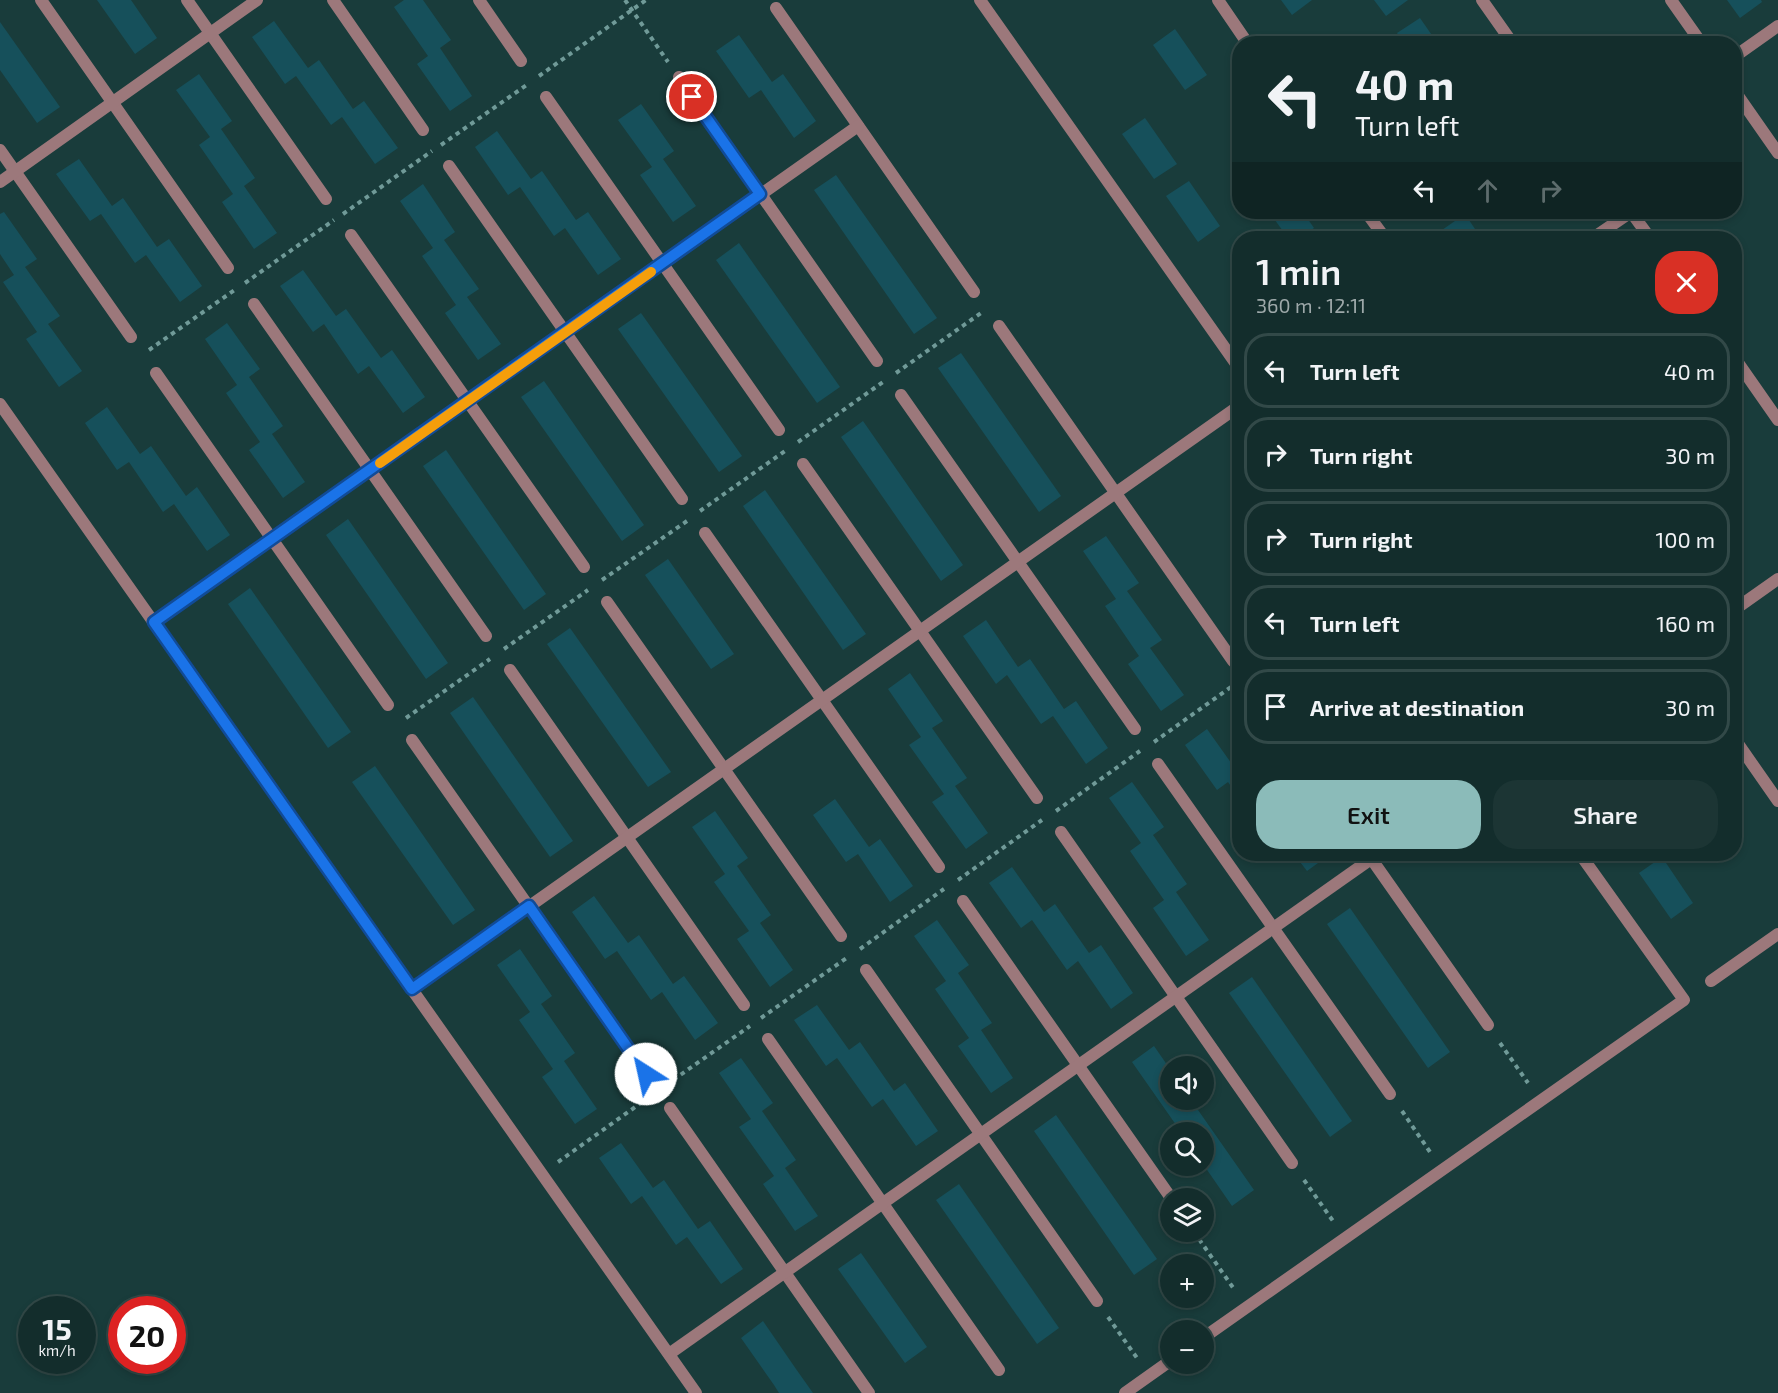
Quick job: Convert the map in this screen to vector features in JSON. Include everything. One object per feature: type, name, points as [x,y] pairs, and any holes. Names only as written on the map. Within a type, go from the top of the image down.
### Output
[{"type":"lane","points":[[41,0],[228,268]]},
{"type":"lane","points":[[187,0],[326,199]]},
{"type":"lane","points":[[0,182],[257,0]]},
{"type":"lane","points":[[333,0],[423,130]]},
{"type":"lane","points":[[479,0],[521,61]]},
{"type":"lane","points":[[980,0],[1232,358]]},
{"type":"lane","points":[[1218,0],[1243,36]]},
{"type":"lane","points":[[1482,0],[1507,36]]},
{"type":"lane","points":[[1671,0],[1696,36]]},
{"type":"lane","points":[[776,8],[975,292]]},
{"type":"lane","points":[[1742,51],[1778,26]]},
{"type":"lane","points":[[679,78],[877,361]]},
{"type":"lane","points":[[546,97],[779,430]]},
{"type":"lane","points":[[1742,101],[1778,153]]},
{"type":"lane","points":[[154,622],[858,126]]},
{"type":"lane","points":[[0,150],[131,337]]},
{"type":"lane","points":[[449,166],[682,499]]},
{"type":"lane","points":[[1603,231],[1621,219]]},
{"type":"lane","points":[[351,235],[584,567]]},
{"type":"lane","points":[[254,304],[486,636]]},
{"type":"lane","points":[[999,326],[1232,660]]},
{"type":"lane","points":[[1742,368],[1778,420]]},
{"type":"lane","points":[[156,373],[388,705]]},
{"type":"lane","points":[[901,395],[1135,729]]},
{"type":"lane","points":[[0,404],[696,1393]]},
{"type":"lane","points":[[412,989],[1232,411]]},
{"type":"lane","points":[[803,464],[1037,798]]},
{"type":"lane","points":[[705,533],[939,867]]},
{"type":"lane","points":[[1742,604],[1778,579]]},
{"type":"lane","points":[[607,602],[842,936]]},
{"type":"lane","points":[[510,670],[744,1005]]},
{"type":"lane","points":[[412,740],[646,1074]]},
{"type":"lane","points":[[1742,749],[1778,801]]},
{"type":"lane","points":[[1158,764],[1390,1094]]},
{"type":"lane","points":[[1061,832],[1292,1163]]},
{"type":"lane","points":[[669,1354],[1274,928],[1362,861]]},
{"type":"lane","points":[[1373,861],[1488,1025]]},
{"type":"lane","points":[[1214,1330],[1684,1000],[1585,861]]},
{"type":"lane","points":[[963,901],[1164,1188]]},
{"type":"lane","points":[[1711,981],[1778,934]]},
{"type":"lane","points":[[866,970],[1097,1301]]},
{"type":"lane","points":[[768,1039],[999,1370]]},
{"type":"lane","points":[[670,1108],[869,1393]]},
{"type":"lane","points":[[1125,1393],[1160,1368]]},
{"type":"path","points":[[625,0],[679,78]]},
{"type":"path","points":[[143,354],[646,0]]},
{"type":"path","points":[[542,1173],[1232,687]]},
{"type":"path","points":[[1488,1025],[1540,1101]]},
{"type":"path","points":[[1390,1094],[1442,1170]]},
{"type":"path","points":[[1292,1163],[1345,1239]]},
{"type":"path","points":[[1201,1242],[1247,1307]]},
{"type":"path","points":[[1097,1301],[1149,1376]]},
{"type":"building","points":[[97,0],[131,0],[157,38],[135,54]]},
{"type":"building","points":[[404,0],[423,0],[451,40],[440,48],[472,96],[450,111],[417,64],[428,56],[394,7]]},
{"type":"building","points":[[1281,0],[1312,0],[1292,15]]},
{"type":"building","points":[[1374,0],[1408,0],[1386,16]]},
{"type":"building","points":[[1727,0],[1761,0],[1762,2],[1740,18]]},
{"type":"building","points":[[1420,18],[1432,36],[1399,36],[1397,33]]},
{"type":"building","points":[[274,21],[308,68],[319,60],[353,109],[364,101],[398,148],[375,164],[342,117],[331,125],[296,76],[285,84],[252,37]]},
{"type":"building","points":[[0,22],[60,107],[37,123],[0,70]]},
{"type":"building","points":[[1175,29],[1207,75],[1185,90],[1153,45]]},
{"type":"building","points":[[739,35],[772,82],[783,74],[816,121],[794,138],[761,90],[749,98],[716,51]]},
{"type":"building","points":[[199,74],[232,121],[221,129],[255,178],[244,186],[277,233],[254,249],[222,202],[233,194],[199,145],[210,137],[176,90]]},
{"type":"building","points":[[641,104],[674,151],[663,159],[696,206],[673,222],[640,175],[652,167],[618,120]]},
{"type":"building","points":[[1145,118],[1177,164],[1154,179],[1122,134]]},
{"type":"building","points":[[497,131],[531,179],[542,171],[576,220],[588,212],[621,259],[598,275],[565,228],[554,236],[520,187],[508,195],[475,147]]},
{"type":"building","points":[[79,159],[112,206],[123,198],[157,247],[169,239],[202,286],[180,302],[146,255],[135,263],[101,214],[90,221],[56,174]]},
{"type":"building","points":[[836,175],[937,318],[914,334],[814,190]]},
{"type":"building","points":[[1189,181],[1220,226],[1198,242],[1166,196]]},
{"type":"building","points":[[423,184],[455,232],[444,240],[479,289],[467,297],[501,344],[478,360],[445,313],[456,305],[422,256],[433,248],[400,201]]},
{"type":"building","points":[[4,212],[37,259],[25,267],[60,316],[48,324],[82,371],[59,387],[26,339],[37,332],[3,282],[14,275],[0,254],[0,214]]},
{"type":"building","points":[[1274,219],[1308,219],[1314,228],[1310,231],[1283,231]]},
{"type":"building","points":[[1458,219],[1468,219],[1476,231],[1443,231]]},
{"type":"building","points":[[739,243],[840,387],[817,403],[716,260]]},
{"type":"building","points":[[303,270],[336,316],[346,309],[381,358],[392,350],[425,397],[403,413],[369,366],[358,374],[324,324],[313,332],[280,286]]},
{"type":"building","points":[[641,313],[742,456],[719,472],[618,329]]},
{"type":"building","points":[[227,323],[260,369],[249,377],[283,426],[272,434],[305,482],[283,498],[249,450],[260,442],[226,393],[237,385],[205,339]]},
{"type":"building","points":[[961,353],[1061,496],[1039,512],[938,368]]},
{"type":"building","points":[[544,381],[644,525],[622,541],[521,397]]},
{"type":"building","points":[[107,407],[140,454],[151,446],[186,496],[197,487],[230,535],[207,551],[174,504],[163,512],[129,462],[117,470],[85,423]]},
{"type":"building","points":[[863,421],[963,565],[941,581],[841,437]]},
{"type":"building","points":[[446,450],[546,594],[524,610],[423,466]]},
{"type":"building","points":[[765,490],[866,634],[843,650],[743,506]]},
{"type":"building","points":[[348,519],[448,663],[426,679],[326,535]]},
{"type":"building","points":[[1106,536],[1139,583],[1127,591],[1162,640],[1150,648],[1184,695],[1161,711],[1128,664],[1139,656],[1105,606],[1116,599],[1083,551]]},
{"type":"building","points":[[668,559],[734,654],[711,669],[645,575]]},
{"type":"building","points":[[250,588],[351,732],[328,748],[228,604]]},
{"type":"building","points":[[986,620],[1018,667],[1030,659],[1064,709],[1076,701],[1108,748],[1086,764],[1053,716],[1041,724],[1007,675],[996,684],[963,636]]},
{"type":"building","points":[[570,628],[671,772],[648,787],[547,644]]},
{"type":"building","points":[[910,673],[943,721],[932,728],[967,778],[955,786],[988,833],[966,849],[932,802],[944,794],[909,745],[921,737],[888,689]]},
{"type":"building","points":[[473,697],[573,841],[550,857],[450,713]]},
{"type":"building","points":[[1207,729],[1232,764],[1232,788],[1228,782],[1217,790],[1185,745]]},
{"type":"building","points":[[375,766],[475,910],[453,925],[352,782]]},
{"type":"building","points":[[1132,782],[1164,827],[1153,835],[1187,884],[1176,892],[1209,940],[1186,956],[1153,908],[1164,900],[1130,851],[1141,843],[1109,798]]},
{"type":"building","points":[[835,799],[869,847],[880,839],[913,886],[890,902],[858,854],[846,862],[813,815]]},
{"type":"building","points":[[715,811],[748,858],[737,866],[771,915],[760,923],[793,970],[770,987],[737,939],[749,931],[714,882],[725,874],[692,827]]},
{"type":"building","points":[[1299,861],[1321,861],[1307,871]]},
{"type":"building","points":[[1656,861],[1665,861],[1693,903],[1671,919],[1639,873]]},
{"type":"building","points":[[1012,867],[1044,912],[1055,904],[1089,953],[1101,945],[1133,993],[1111,1009],[1078,961],[1067,970],[1032,920],[1021,928],[989,883]]},
{"type":"building","points":[[594,896],[628,943],[639,935],[673,984],[684,976],[718,1023],[695,1040],[662,992],[651,1000],[617,951],[605,959],[572,912]]},
{"type":"building","points":[[1350,908],[1450,1052],[1428,1068],[1327,924]]},
{"type":"building","points":[[937,920],[969,965],[958,973],[992,1023],[981,1030],[1013,1078],[991,1093],[958,1046],[969,1038],[935,989],[946,981],[914,936]]},
{"type":"building","points":[[520,949],[552,996],[541,1004],[575,1053],[564,1061],[597,1109],[575,1124],[542,1077],[553,1069],[519,1020],[530,1012],[497,965]]},
{"type":"building","points":[[1252,977],[1352,1121],[1330,1137],[1229,993]]},
{"type":"building","points":[[817,1005],[849,1050],[860,1042],[894,1091],[905,1083],[938,1131],[916,1146],[883,1099],[872,1107],[837,1058],[826,1066],[794,1020]]},
{"type":"building","points":[[1154,1046],[1161,1056],[1160,1102],[1132,1062]]},
{"type":"building","points":[[741,1058],[773,1103],[762,1111],[796,1160],[785,1168],[818,1216],[795,1231],[763,1184],[774,1176],[739,1127],[751,1119],[719,1073]]},
{"type":"building","points":[[1166,1110],[1198,1110],[1206,1122],[1174,1122]]},
{"type":"building","points":[[1056,1115],[1157,1259],[1134,1275],[1034,1131]]},
{"type":"building","points":[[1214,1133],[1254,1190],[1232,1206],[1211,1176],[1214,1176]]},
{"type":"building","points":[[621,1143],[653,1188],[664,1180],[698,1229],[710,1221],[743,1269],[721,1284],[687,1237],[676,1245],[642,1196],[631,1204],[599,1158]]},
{"type":"building","points":[[959,1184],[1059,1328],[1037,1344],[936,1200]]},
{"type":"building","points":[[861,1253],[927,1347],[905,1363],[838,1269]]},
{"type":"building","points":[[763,1321],[813,1393],[779,1393],[741,1338]]},
{"type":"slow traffic","points":[[380,463],[651,272]]},
{"type":"route","points":[[646,1074],[529,906],[412,989],[154,622],[760,194],[692,97]]}]
